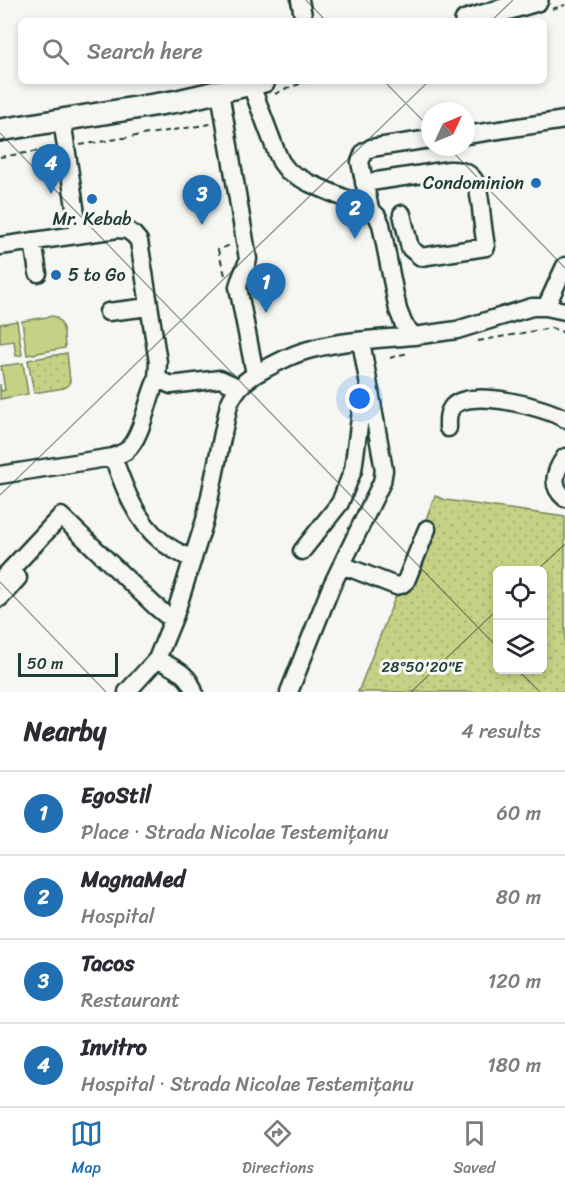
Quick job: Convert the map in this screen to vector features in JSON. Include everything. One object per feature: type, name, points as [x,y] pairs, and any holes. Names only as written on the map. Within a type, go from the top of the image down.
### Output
[{"type":"main road","points":[[476,18],[537,0]]},
{"type":"main road","points":[[0,130],[178,101],[254,84]]},
{"type":"street","points":[[300,0],[303,18]]},
{"type":"street","points":[[258,84],[259,106],[276,151],[288,171],[309,183],[370,209],[377,216],[381,224],[398,310],[404,325],[414,336]]},
{"type":"street","points":[[220,92],[248,259],[238,287],[255,374]]},
{"type":"street","points":[[62,120],[79,234]]},
{"type":"street","points":[[475,134],[565,120]]},
{"type":"street","points":[[370,209],[360,162],[364,152],[371,148],[421,140]]},
{"type":"street","points":[[364,183],[449,170],[466,172],[471,175],[478,186],[486,247],[421,257],[410,248],[402,214]]},
{"type":"street","points":[[0,246],[118,229],[134,234],[139,242],[158,362],[157,379],[139,431],[126,451],[113,457],[1,476]]},
{"type":"street","points":[[33,241],[38,273]]},
{"type":"street","points":[[546,307],[565,266]]},
{"type":"street","points":[[108,312],[149,307]]},
{"type":"street","points":[[127,692],[157,659],[175,615],[205,520],[230,404],[233,394],[243,381],[281,360],[312,349],[457,330],[532,307],[565,311]]},
{"type":"street","points":[[289,692],[331,587],[382,482],[384,470],[361,341]]},
{"type":"street","points":[[157,379],[171,385],[220,378],[238,387]]},
{"type":"street","points":[[302,551],[340,503],[353,471],[363,396],[370,392]]},
{"type":"street","points":[[448,428],[448,413],[455,404],[468,400],[510,401],[541,408],[565,419]]},
{"type":"street","points":[[113,457],[124,488],[145,525],[166,545],[193,559]]},
{"type":"street","points":[[565,457],[558,466],[555,479],[560,495],[565,498]]},
{"type":"street","points":[[0,581],[61,516],[155,606],[166,615],[175,615]]},
{"type":"street","points":[[342,565],[396,586],[401,585],[406,581],[427,529]]},
{"type":"street","points":[[0,598],[18,578]]},
{"type":"street","points":[[157,659],[184,675],[190,681],[194,692]]},
{"type":"path","points":[[259,106],[287,88],[300,84]]},
{"type":"path","points":[[0,157],[216,123]]},
{"type":"path","points":[[469,342],[551,328],[565,333]]},
{"type":"path","points":[[390,358],[410,352]]},
{"type":"green space","points":[[53,316],[62,325],[65,348],[27,355],[22,321]]},
{"type":"green space","points":[[17,321],[22,355],[16,356],[14,341],[0,343],[0,324]]},
{"type":"green space","points":[[67,353],[69,384],[64,388],[34,393],[28,360]]},
{"type":"green space","points":[[23,363],[28,394],[0,399],[0,384],[1,391],[5,390],[1,366]]},
{"type":"green space","points":[[435,496],[446,500],[565,517],[565,692],[358,692]]},
{"type":"place","name":"Condominion","points":[[536,183]]},
{"type":"place","name":"Invitro","points":[[51,194]]},
{"type":"place","name":"Mr. Kebab","points":[[92,199]]},
{"type":"place","name":"Tacos","points":[[202,225]]},
{"type":"place","name":"MagnaMed","points":[[355,239]]},
{"type":"place","name":"5 to Go","points":[[56,275]]},
{"type":"place","name":"EgoStil","points":[[266,313]]}]
